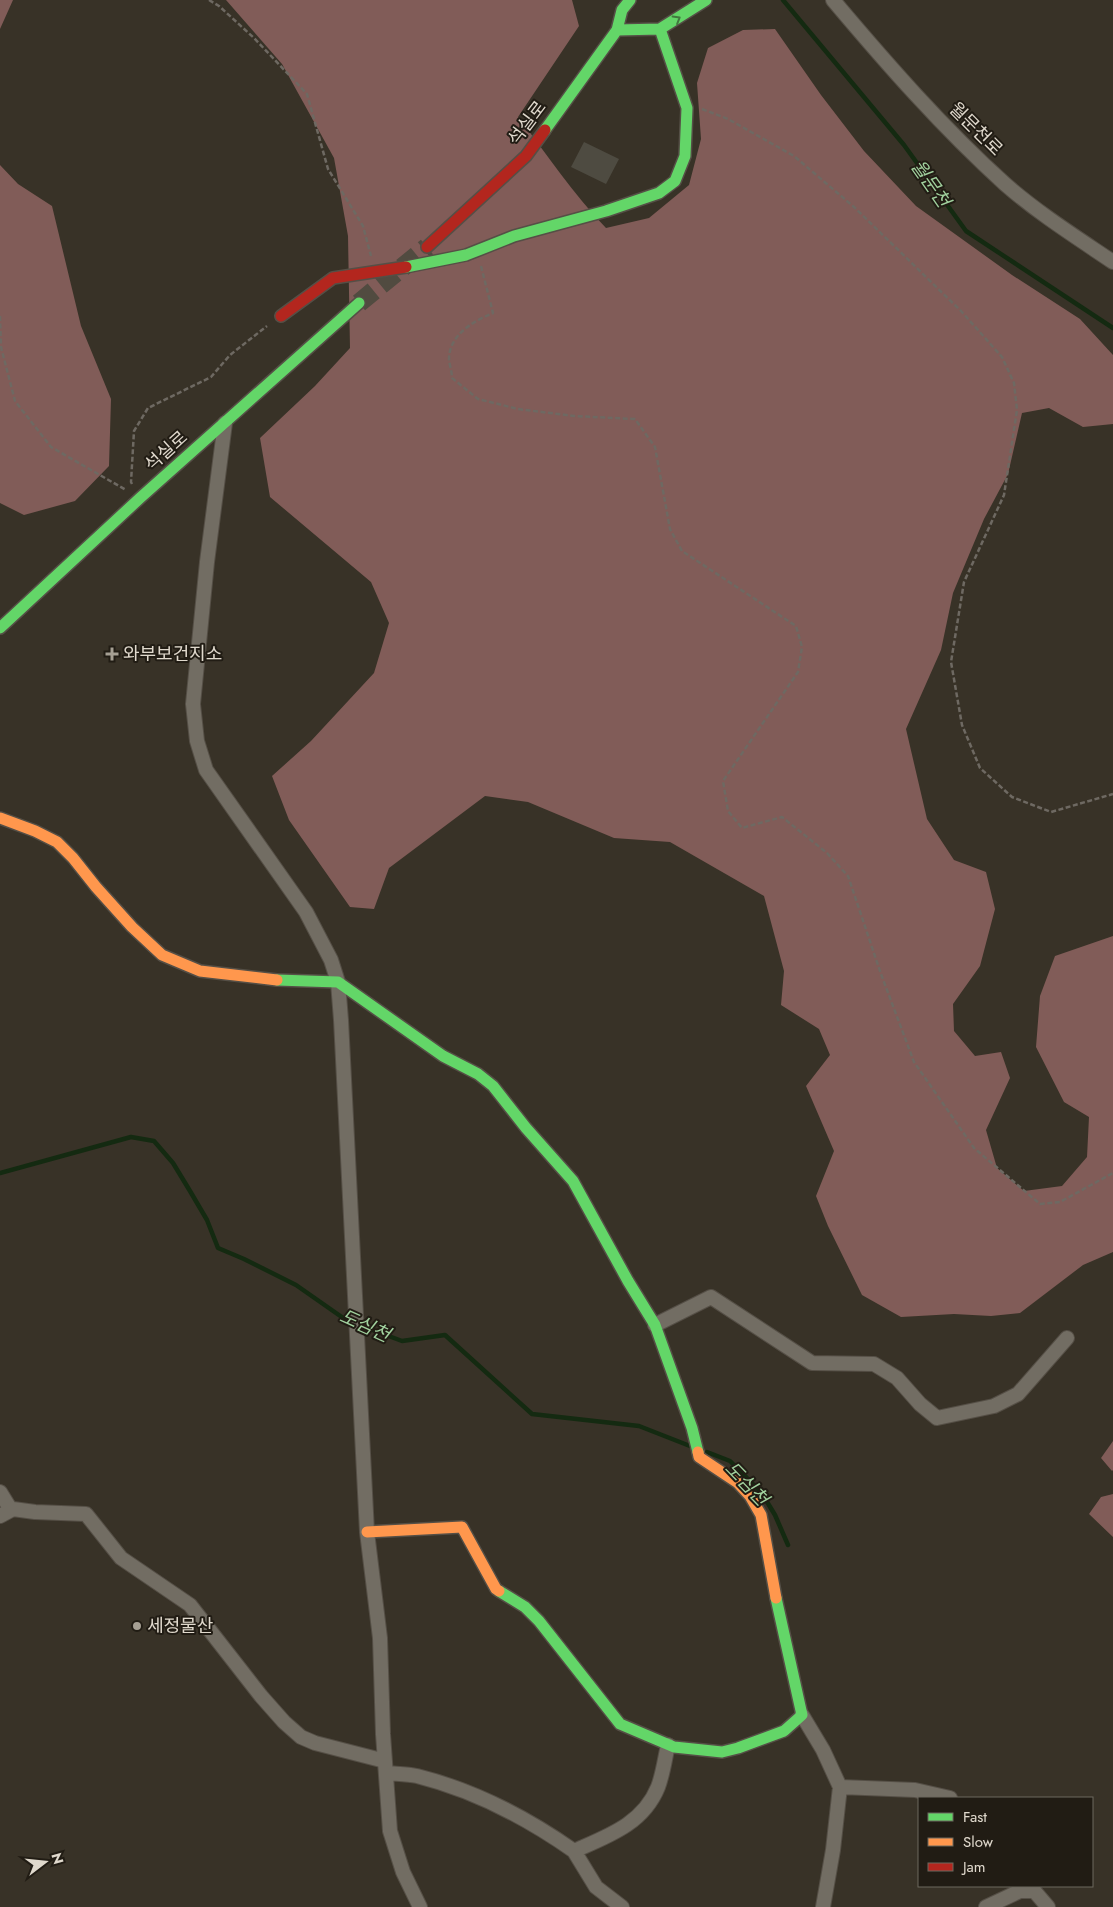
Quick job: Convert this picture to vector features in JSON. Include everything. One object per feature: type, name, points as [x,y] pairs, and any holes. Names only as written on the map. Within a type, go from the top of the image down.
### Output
[{"type":"street","name":"석실로","points":[[427,247],[526,156],[617,30],[622,10],[630,0]]},
{"type":"street","name":"월문천로","points":[[833,0],[948,130],[1006,185],[1058,225],[1113,262]]},
{"type":"street","points":[[617,30],[660,29],[704,2]]},
{"type":"street","points":[[281,316],[333,278],[430,263],[466,255],[514,236],[606,211],[659,193],[675,181],[685,156],[688,127],[685,101],[660,29]]},
{"type":"street","name":"석실로","points":[[0,628],[140,498],[359,302]]},
{"type":"street","points":[[225,423],[207,562],[193,704],[197,741],[206,770],[306,912],[331,960],[338,982],[342,1020],[367,1532],[380,1638],[390,1831],[403,1872],[420,1907]]},
{"type":"street","points":[[0,818],[35,831],[57,842],[132,927],[162,955],[200,971],[273,980],[338,982],[443,1056],[478,1074],[493,1086],[526,1128],[573,1181],[655,1326],[692,1428],[698,1456],[738,1483],[750,1496],[760,1515],[784,1639],[802,1715],[823,1750],[840,1787],[833,1850],[823,1907]]},
{"type":"street","points":[[655,1326],[710,1297],[812,1362],[874,1364],[897,1378],[920,1404],[937,1418],[994,1406],[1018,1394],[1067,1338]]},
{"type":"street","points":[[0,1492],[5,1513],[86,1514],[121,1558],[190,1605],[262,1696],[284,1722],[301,1737],[469,1794],[529,1822],[574,1851],[596,1887],[622,1907]]},
{"type":"street","points":[[367,1532],[462,1527],[496,1589],[525,1606],[539,1621],[620,1724],[668,1745],[722,1752],[784,1731],[802,1715]]},
{"type":"street","points":[[574,1851],[626,1828],[646,1807],[658,1786],[668,1745]]},
{"type":"street","points":[[840,1787],[915,1790],[946,1797]]},
{"type":"street","points":[[986,1907],[1020,1891],[1031,1888],[1048,1907]]},
{"type":"path","points":[[210,0],[220,6],[254,38],[307,94],[328,169],[363,226],[375,272]]},
{"type":"path","points":[[685,101],[728,119],[794,156],[890,242],[961,311],[1002,357],[1014,383],[1017,410],[1004,495],[964,582],[951,662],[962,725],[980,768],[1012,797],[1051,812],[1113,794]]},
{"type":"path","points":[[476,251],[493,313],[473,322],[456,338],[449,357],[452,378],[478,399],[518,409],[574,416],[635,419],[655,447],[670,529],[682,551],[796,626],[802,647],[798,672],[723,781],[728,811],[742,828],[782,817],[826,853],[848,876],[881,974],[914,1062],[974,1148],[1040,1204],[1060,1202],[1113,1173]]},
{"type":"path","points":[[0,316],[1,347],[15,401],[51,447],[140,498]]},
{"type":"path","points":[[140,498],[131,482],[134,431],[148,408],[211,377],[230,355],[281,316]]},
{"type":"shaded area","points":[[0,0],[13,0],[0,29]]},
{"type":"shaded area","points":[[226,0],[572,0],[579,26],[518,117],[571,188],[606,228],[649,218],[689,185],[701,139],[697,83],[708,48],[743,30],[775,29],[821,95],[864,151],[916,206],[1012,275],[1080,319],[1113,355],[1113,424],[1083,427],[1049,408],[1022,413],[1008,474],[984,519],[953,593],[941,650],[906,729],[927,819],[954,860],[986,872],[995,909],[980,966],[953,1004],[954,1031],[975,1056],[1001,1052],[1010,1078],[986,1130],[997,1168],[1024,1191],[1062,1186],[1087,1157],[1089,1117],[1064,1102],[1036,1047],[1040,996],[1055,956],[1113,936],[1113,1252],[1083,1265],[1020,1313],[991,1316],[954,1314],[901,1317],[862,1295],[828,1226],[816,1196],[834,1151],[806,1086],[830,1055],[819,1029],[781,1005],[784,971],[764,896],[670,842],[614,838],[528,802],[485,796],[389,868],[374,909],[350,907],[289,820],[272,776],[311,741],[374,673],[389,623],[371,582],[270,497],[260,438],[315,386],[350,348],[348,236],[334,158],[282,64]]},
{"type":"shaded area","points":[[0,165],[18,184],[52,206],[81,326],[111,399],[109,466],[75,501],[24,515],[0,503]]},
{"type":"shaded area","points":[[1113,1441],[1113,1470],[1112,1471],[1101,1458]]},
{"type":"shaded area","points":[[1113,1494],[1113,1537],[1089,1514],[1101,1497]]},
{"type":"building","points":[[584,142],[619,159],[606,184],[571,167]]},
{"type":"waterway","name":"월문천","points":[[783,0],[904,145],[966,231],[1113,328]]},
{"type":"waterway","name":"도심천","points":[[0,1173],[131,1137],[154,1141],[173,1163],[190,1191],[207,1220],[218,1248],[296,1285],[346,1320],[402,1341],[445,1335],[532,1414],[639,1426],[690,1446]]},
{"type":"waterway","name":"도심천","points":[[707,1452],[730,1461],[761,1492],[775,1515],[788,1545]]},
{"type":"tunnel","points":[[359,303],[427,247]]},
{"type":"traffic: fast","points":[[545,130],[617,30],[622,10],[630,0]]},
{"type":"traffic: fast","points":[[617,30],[660,29],[706,0]]},
{"type":"traffic: fast","points":[[406,267],[466,255],[514,236],[606,211],[659,193],[675,181],[685,156],[687,108],[660,29]]},
{"type":"traffic: fast","points":[[0,628],[140,498],[359,303]]},
{"type":"traffic: fast","points":[[277,980],[338,982],[443,1056],[478,1074],[493,1086],[526,1128],[573,1181],[628,1281],[655,1325],[692,1428],[698,1452]]},
{"type":"traffic: fast","points":[[499,1591],[525,1607],[539,1621],[620,1724],[674,1747],[722,1752],[784,1731],[802,1715],[776,1598]]},
{"type":"traffic: slow","points":[[0,818],[35,831],[57,842],[132,927],[162,955],[200,971],[277,980]]},
{"type":"traffic: slow","points":[[698,1452],[699,1457],[738,1483],[750,1496],[761,1515],[776,1598]]},
{"type":"traffic: slow","points":[[367,1532],[462,1527],[496,1589],[499,1591]]},
{"type":"traffic: jam","points":[[427,247],[526,156],[545,130]]},
{"type":"traffic: jam","points":[[281,316],[333,278],[406,267]]},
{"type":"place","name":"와부보건지소","points":[[112,654]]},
{"type":"place","name":"세정물산","points":[[137,1626]]}]
